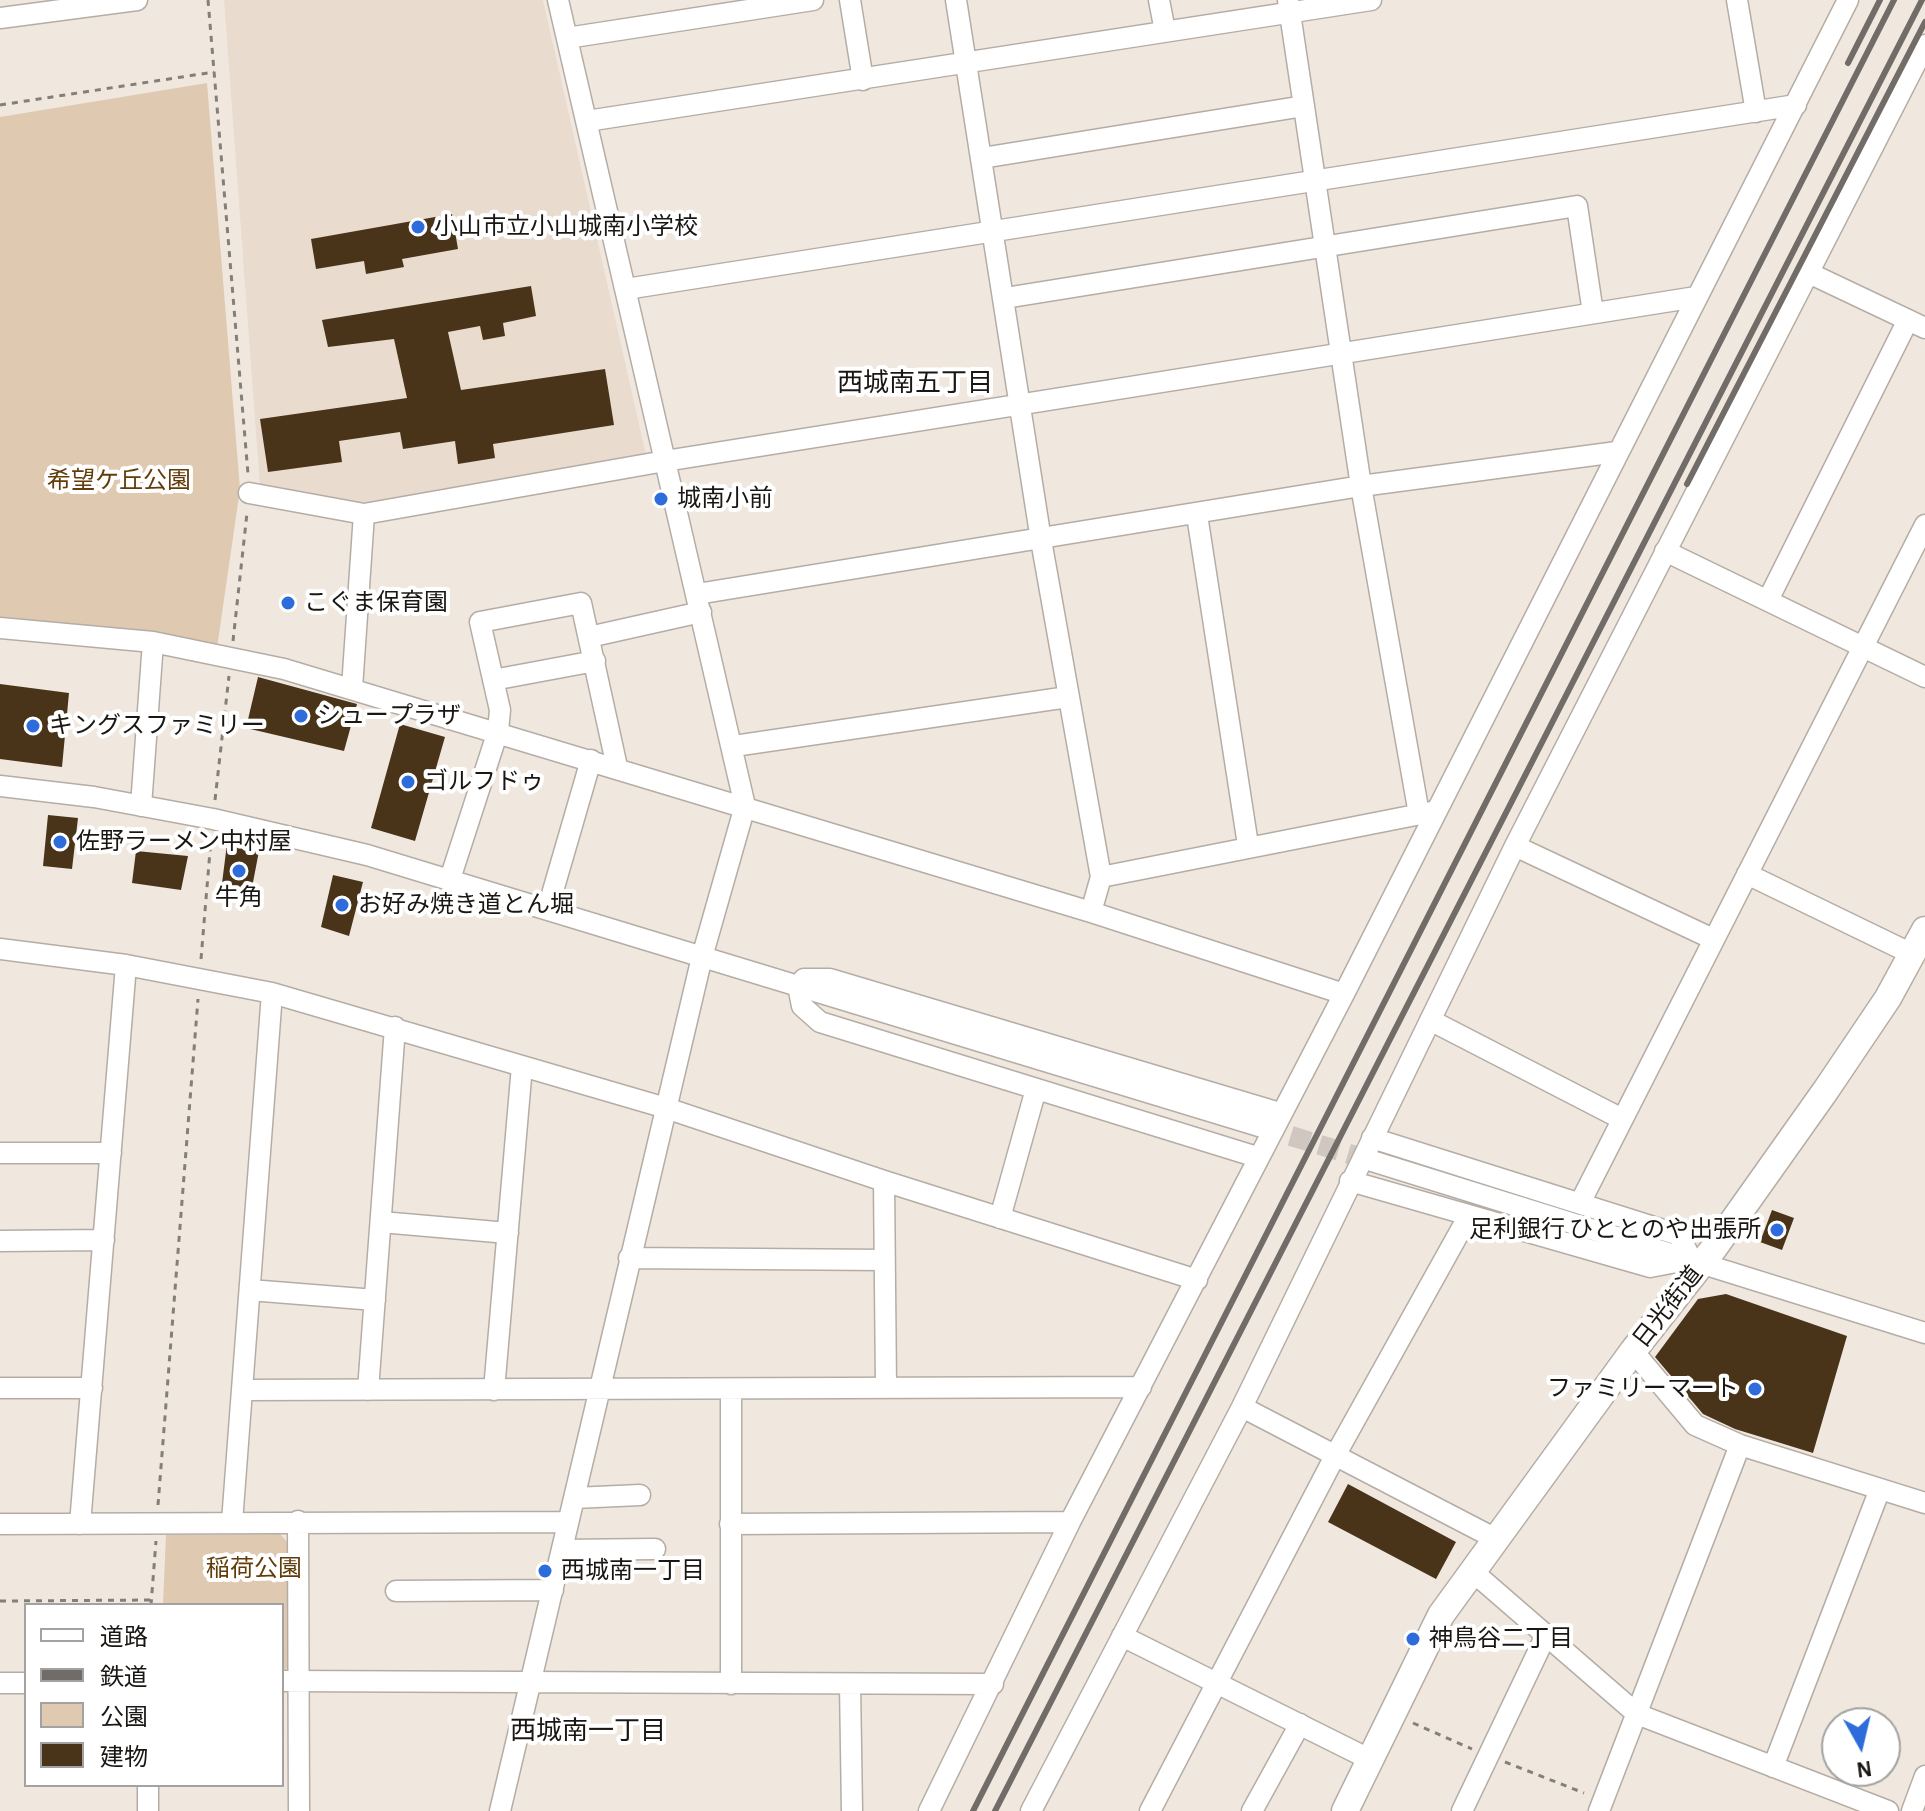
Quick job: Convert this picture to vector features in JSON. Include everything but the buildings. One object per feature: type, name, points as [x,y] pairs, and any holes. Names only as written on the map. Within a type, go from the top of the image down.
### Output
[{"type":"main road","name":"日光街道","points":[[1345,1811],[1441,1615],[1859,1043],[1925,930]]},
{"type":"street","points":[[500,1811],[702,957],[745,806],[734,746],[558,0]]},
{"type":"street","points":[[567,38],[813,0]]},
{"type":"street","points":[[850,0],[863,80]]},
{"type":"street","points":[[956,0],[1041,540],[1101,877],[1091,912]]},
{"type":"street","points":[[1159,0],[1165,31]]},
{"type":"street","points":[[587,121],[863,80],[1165,31],[1290,7],[1371,0]]},
{"type":"street","points":[[1737,0],[1756,112]]},
{"type":"street","points":[[929,1811],[1070,1522],[1344,994],[1428,812],[1617,452],[1848,0]]},
{"type":"street","points":[[0,18],[128,1]]},
{"type":"street","points":[[1290,7],[1361,486],[1428,812]]},
{"type":"street","points":[[1031,1811],[1242,1407],[1515,846],[1923,55]]},
{"type":"street","points":[[626,289],[1796,105]]},
{"type":"street","points":[[982,158],[1304,106]]},
{"type":"street","points":[[1005,298],[1325,249],[1577,206],[1593,313]]},
{"type":"street","points":[[1768,600],[1916,324],[1809,273]]},
{"type":"street","points":[[249,493],[364,514],[1021,403],[1696,297]]},
{"type":"street","points":[[589,637],[699,603],[1041,540],[1361,486],[1617,452]]},
{"type":"street","points":[[352,688],[364,514]]},
{"type":"street","points":[[1197,515],[1248,845]]},
{"type":"street","points":[[1580,1203],[1925,525]]},
{"type":"street","points":[[1665,551],[1925,677]]},
{"type":"street","points":[[450,879],[498,731],[500,710],[480,622],[581,603],[617,767]]},
{"type":"street","points":[[0,628],[153,642],[352,688],[1091,912],[1344,994]]},
{"type":"street","points":[[141,806],[153,642]]},
{"type":"street","points":[[493,680],[595,661]]},
{"type":"street","points":[[734,746],[1068,697]]},
{"type":"street","points":[[548,908],[591,760]]},
{"type":"street","points":[[0,786],[213,819],[367,855],[1262,1127]]},
{"type":"street","points":[[1101,877],[1248,845],[1428,812]]},
{"type":"street","points":[[1515,846],[1713,939]]},
{"type":"street","points":[[1747,874],[1912,954]]},
{"type":"street","points":[[0,949],[200,978],[272,993],[395,1027],[666,1108],[1197,1280]]},
{"type":"street","points":[[80,1524],[126,965]]},
{"type":"street","points":[[798,986],[804,979],[830,979],[1280,1113]]},
{"type":"street","points":[[798,986],[802,1006],[820,1022],[1257,1157]]},
{"type":"street","points":[[232,1522],[272,993]]},
{"type":"street","points":[[1430,1020],[1622,1119]]},
{"type":"street","points":[[368,1390],[395,1027]]},
{"type":"street","points":[[494,1390],[522,1066]]},
{"type":"street","points":[[1000,1218],[1036,1089]]},
{"type":"street","points":[[1372,1138],[1679,1235],[1697,1261]]},
{"type":"street","points":[[0,1153],[111,1153]]},
{"type":"street","points":[[1372,1161],[1925,1333]]},
{"type":"street","points":[[884,1181],[886,1388]]},
{"type":"street","points":[[1350,1181],[1650,1267],[1697,1261]]},
{"type":"street","points":[[1150,1811],[1336,1454],[1468,1217]]},
{"type":"street","points":[[381,1222],[508,1233]]},
{"type":"street","points":[[0,1241],[104,1240]]},
{"type":"street","points":[[629,1258],[884,1260]]},
{"type":"street","points":[[250,1290],[375,1300]]},
{"type":"street","points":[[1633,1351],[1695,1425],[1740,1445],[1925,1503]]},
{"type":"street","points":[[243,1390],[1141,1387]]},
{"type":"street","points":[[0,1388],[92,1388]]},
{"type":"street","points":[[731,1389],[731,1684]]},
{"type":"street","points":[[1242,1407],[1496,1539]]},
{"type":"street","points":[[1601,1806],[1740,1445]]},
{"type":"street","points":[[1773,1767],[1880,1489]]},
{"type":"street","points":[[574,1498],[640,1495]]},
{"type":"street","points":[[298,1521],[290,1681],[299,1811]]},
{"type":"street","points":[[0,1524],[568,1522]]},
{"type":"street","points":[[730,1524],[1070,1522]]},
{"type":"street","points":[[562,1550],[655,1549]]},
{"type":"street","points":[[1472,1571],[1637,1714],[1888,1811]]},
{"type":"street","points":[[396,1591],[553,1590]]},
{"type":"street","points":[[1462,1811],[1546,1635]]},
{"type":"street","points":[[1122,1636],[1369,1759]]},
{"type":"street","points":[[290,1681],[533,1679],[731,1684],[993,1684]]},
{"type":"street","points":[[0,1683],[24,1683]]},
{"type":"street","points":[[850,1684],[852,1811]]},
{"type":"street","points":[[1252,1811],[1300,1724]]},
{"type":"street","points":[[1912,1811],[1925,1776]]},
{"type":"street","points":[[148,1787],[148,1811]]},
{"type":"path","points":[[0,1601],[151,1602],[213,819],[249,493],[208,0]]},
{"type":"path","points":[[0,105],[214,72]]},
{"type":"path","points":[[1391,1713],[1601,1806]]},
{"type":"shaded area","name":"小山市立小山城南小学校","points":[[224,0],[543,0],[646,455],[368,508],[260,487]]},
{"type":"green space","name":"希望ケ丘公園","points":[[207,83],[240,489],[217,648],[155,633],[0,617],[0,117]]},
{"type":"green space","name":"稲荷公園","points":[[280,1534],[291,1546],[289,1667],[284,1670],[284,1603],[163,1603],[166,1535]]},
{"type":"tunnel","points":[[1262,1127],[1372,1161]]},
{"type":"railway","points":[[1848,63],[1880,0]]},
{"type":"railway","points":[[973,1811],[1894,0]]},
{"type":"railway","points":[[995,1811],[1922,0]]},
{"type":"railway","points":[[1687,484],[1925,22]]},
{"type":"place","name":"小山市立小山城南小学校","points":[[418,227]]},
{"type":"place","name":"城南小前","points":[[661,499]]},
{"type":"place","name":"こぐま保育園","points":[[288,603]]},
{"type":"place","name":"シュープラザ","points":[[301,716]]},
{"type":"place","name":"キングスファミリー","points":[[33,726]]},
{"type":"place","name":"ゴルフドゥ","points":[[408,782]]},
{"type":"place","name":"佐野ラーメン中村屋","points":[[60,842]]},
{"type":"place","name":"牛角","points":[[239,871]]},
{"type":"place","name":"お好み焼き道とん堀","points":[[342,905]]},
{"type":"place","name":"足利銀行 ひととのや出張所","points":[[1777,1230]]},
{"type":"place","name":"ファミリーマート","points":[[1755,1389]]},
{"type":"place","name":"西城南一丁目","points":[[545,1571]]},
{"type":"place","name":"神鳥谷二丁目","points":[[1413,1639]]},
{"type":"district","name":"西城南五丁目","points":[[915,383]]},
{"type":"district","name":"西城南一丁目","points":[[588,1731]]}]
